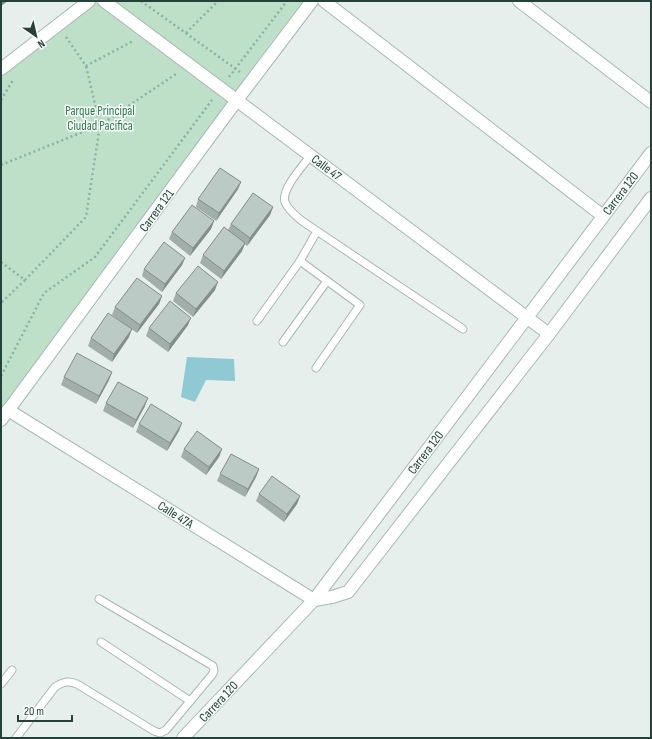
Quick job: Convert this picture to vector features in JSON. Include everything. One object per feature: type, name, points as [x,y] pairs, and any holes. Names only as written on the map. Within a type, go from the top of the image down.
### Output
[{"type":"street","points":[[1,69],[89,1]]},
{"type":"street","name":"Calle 47","points":[[104,1],[549,334]]},
{"type":"street","name":"Carrera 121","points":[[5,415],[237,100],[312,1]]},
{"type":"street","points":[[324,1],[603,216]]},
{"type":"street","points":[[519,1],[651,102]]},
{"type":"street","name":"Carrera 120","points":[[184,738],[314,600],[651,153]]},
{"type":"street","name":"Carrera 120","points":[[314,600],[332,597],[348,592],[549,334],[651,198]]},
{"type":"street","name":"Calle 47A","points":[[5,415],[314,600]]},
{"type":"lane","points":[[311,155],[285,192],[285,201],[291,212],[463,329]]},
{"type":"lane","points":[[257,321],[300,262],[317,231]]},
{"type":"lane","points":[[300,262],[360,304],[316,368]]},
{"type":"lane","points":[[283,342],[327,281]]},
{"type":"lane","points":[[16,738],[55,687],[70,681],[154,731],[160,733],[166,730],[212,675],[214,671],[213,666],[99,599]]},
{"type":"lane","points":[[101,642],[190,701]]},
{"type":"lane","points":[[1,684],[12,670]]},
{"type":"path","points":[[142,1],[243,74]]},
{"type":"path","points":[[186,33],[218,1]]},
{"type":"path","points":[[1,376],[44,293],[95,257],[287,1]]},
{"type":"path","points":[[1,303],[86,217],[100,125],[86,66],[62,32]]},
{"type":"path","points":[[86,66],[137,38]]},
{"type":"path","points":[[1,165],[100,125],[180,71]]},
{"type":"path","points":[[1,262],[25,280]]},
{"type":"green space","name":"Parque Principal Ciudad Pacifica","points":[[89,1],[312,1],[1,420],[1,69]]},
{"type":"water","points":[[187,357],[234,359],[235,381],[206,380],[195,402],[181,397]]},
{"type":"building","points":[[220,168],[241,182],[219,213],[198,199]]},
{"type":"building","points":[[253,193],[273,207],[250,238],[231,224]]},
{"type":"building","points":[[192,205],[214,221],[193,248],[172,232]]},
{"type":"building","points":[[224,227],[245,243],[224,271],[203,255]]},
{"type":"building","points":[[164,242],[185,258],[165,284],[144,269]]},
{"type":"building","points":[[198,266],[218,282],[196,309],[176,293]]},
{"type":"building","points":[[137,278],[162,296],[140,325],[115,307]]},
{"type":"building","points":[[170,301],[191,318],[170,344],[149,328]]},
{"type":"building","points":[[108,313],[132,329],[114,354],[91,338]]},
{"type":"building","points":[[77,353],[112,372],[99,396],[64,377]]},
{"type":"building","points":[[118,382],[148,398],[136,420],[106,403]]},
{"type":"building","points":[[151,404],[182,423],[170,443],[139,424]]},
{"type":"building","points":[[197,431],[222,449],[209,467],[184,449]]},
{"type":"building","points":[[231,454],[259,469],[248,489],[220,474]]},
{"type":"building","points":[[272,476],[300,496],[287,514],[259,494]]}]
